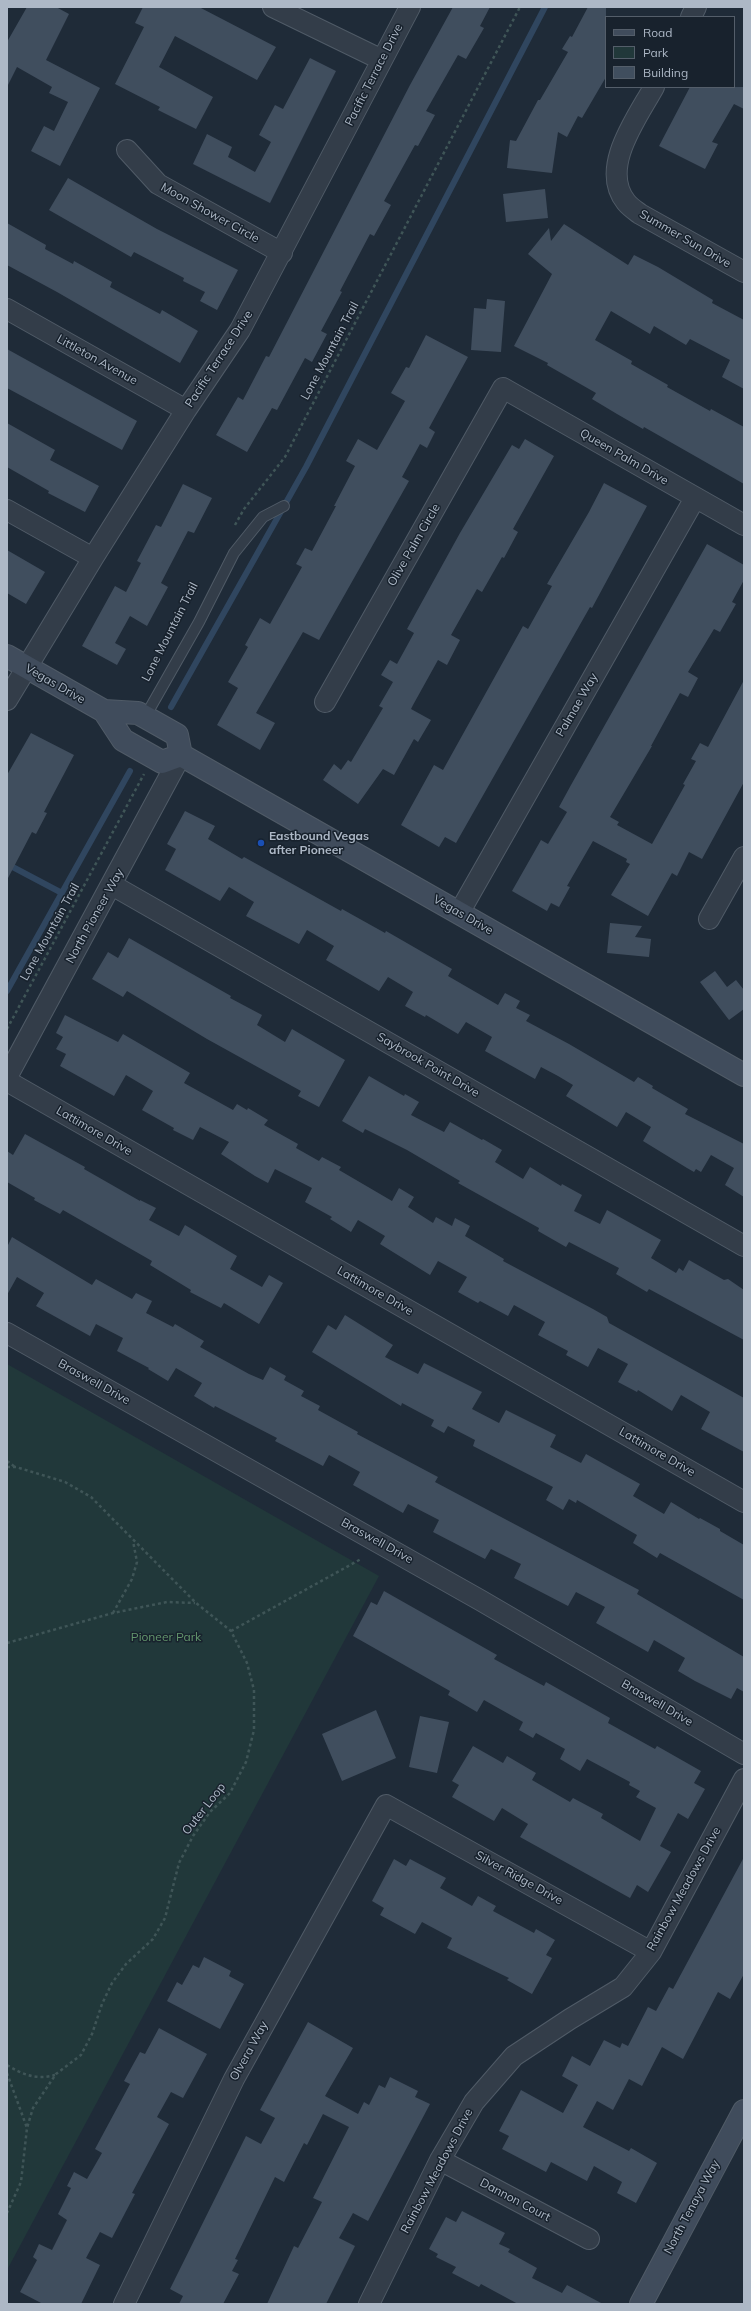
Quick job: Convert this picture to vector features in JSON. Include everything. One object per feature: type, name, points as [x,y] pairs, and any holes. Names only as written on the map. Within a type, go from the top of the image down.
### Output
[{"type":"main road","name":"Vegas Drive","points":[[7,656],[104,711],[138,713],[177,735],[181,755],[744,1075]]},
{"type":"main road","name":"Vegas Drive","points":[[104,711],[123,740],[162,762],[181,755]]},
{"type":"main road","name":"North Tenaya Way","points":[[640,2304],[744,2111]]},
{"type":"street","points":[[273,7],[382,60]]},
{"type":"street","name":"Pacific Terrace Drive","points":[[7,700],[93,558],[186,410],[240,330],[282,253],[410,7]]},
{"type":"street","points":[[692,16],[696,7]]},
{"type":"street","name":"Summer Sun Drive","points":[[653,88],[621,149],[616,168],[617,183],[626,202],[640,214],[744,272]]},
{"type":"street","name":"Moon Shower Circle","points":[[127,150],[158,184],[282,253]]},
{"type":"street","name":"Littleton Avenue","points":[[7,310],[186,410]]},
{"type":"street","name":"Queen Palm Drive","points":[[503,388],[744,525]]},
{"type":"street","name":"Olive Palm Circle","points":[[325,702],[503,388]]},
{"type":"street","name":"Palmae Way","points":[[459,913],[695,498]]},
{"type":"street","points":[[7,510],[93,558]]},
{"type":"street","name":"North Pioneer Way","points":[[7,1077],[181,755]]},
{"type":"street","points":[[709,918],[744,857]]},
{"type":"street","name":"Saybrook Point Drive","points":[[112,885],[744,1246]]},
{"type":"street","name":"Lattimore Drive","points":[[7,1081],[744,1502]]},
{"type":"street","name":"Braswell Drive","points":[[7,1333],[480,1600],[744,1754]]},
{"type":"street","name":"Rainbow Meadows Drive","points":[[369,2304],[440,2160],[474,2102],[514,2056],[570,2019],[623,1987],[651,1952],[744,1779]]},
{"type":"street","name":"Silver Ridge Drive","points":[[386,1805],[651,1952]]},
{"type":"street","name":"Olvera Way","points":[[124,2304],[234,2079],[386,1805]]},
{"type":"street","name":"Dannon Court","points":[[440,2160],[589,2239]]},
{"type":"lane","points":[[145,717],[199,622],[234,553],[263,516],[284,506]]},
{"type":"path","name":"Lone Mountain Trail","points":[[233,530],[244,509],[285,457],[520,7]]},
{"type":"path","name":"Lone Mountain Trail","points":[[7,1029],[141,780]]},
{"type":"path","points":[[7,1461],[16,1467]]},
{"type":"path","name":"Outer Loop","points":[[7,1467],[16,1467],[65,1482],[91,1497],[196,1603],[231,1631],[247,1663],[254,1690],[254,1730],[246,1762],[230,1793],[210,1812],[192,1836],[179,1863],[165,1918],[153,1939],[126,1964],[112,1983],[102,2004],[92,2034],[81,2055],[56,2074],[42,2092],[33,2108],[27,2128],[21,2182],[7,2213]]},
{"type":"path","points":[[113,1613],[132,1579],[136,1562],[133,1540]]},
{"type":"path","points":[[231,1631],[361,1559]]},
{"type":"path","points":[[7,1643],[113,1613],[167,1602],[196,1603]]},
{"type":"path","points":[[7,2065],[32,2077],[46,2077],[56,2074]]},
{"type":"path","points":[[7,2072],[27,2128]]},
{"type":"green space","name":"Pioneer Park","points":[[7,1364],[379,1576],[7,2270]]},
{"type":"building","points":[[27,7],[56,7],[69,14],[46,60],[100,88],[60,166],[31,151],[44,126],[54,131],[68,102],[49,93],[52,87],[17,67],[7,87],[7,42]]},
{"type":"building","points":[[143,7],[199,7],[276,47],[257,80],[175,36],[159,67],[213,97],[196,129],[158,110],[160,107],[115,84],[144,27],[135,23]]},
{"type":"building","points":[[453,7],[490,7],[480,26],[484,28],[466,59],[458,55],[426,111],[435,115],[418,146],[415,145],[384,201],[391,205],[374,236],[370,234],[340,291],[342,292],[321,331],[327,334],[312,362],[305,358],[277,410],[272,408],[247,452],[216,435],[238,397],[243,400],[266,356],[269,357],[410,85]]},
{"type":"building","points":[[588,7],[606,7],[605,79],[582,118],[578,116],[567,137],[558,132],[552,173],[507,168],[510,140],[516,141],[538,100],[540,100],[568,52],[562,49],[570,36],[572,37]]},
{"type":"building","points":[[310,58],[336,71],[270,203],[193,164],[207,134],[232,147],[228,157],[255,172],[271,142],[259,135],[275,105],[283,109]]},
{"type":"building","points":[[744,87],[744,109],[734,104],[712,142],[718,144],[705,169],[659,146],[689,88]]},
{"type":"building","points":[[68,178],[157,229],[238,270],[217,310],[200,301],[205,292],[183,281],[184,278],[134,252],[131,257],[49,210]]},
{"type":"building","points":[[545,189],[548,218],[506,222],[503,194]]},
{"type":"building","points":[[7,223],[46,245],[45,249],[73,264],[74,261],[112,282],[110,287],[160,314],[162,310],[198,331],[180,363],[7,265]]},
{"type":"building","points":[[564,224],[628,265],[634,255],[658,267],[713,300],[712,303],[744,320],[744,389],[722,377],[730,360],[690,339],[686,345],[654,326],[650,334],[611,311],[595,340],[632,361],[631,364],[668,385],[667,387],[710,411],[711,409],[744,427],[744,484],[644,427],[643,429],[592,399],[596,393],[547,365],[548,363],[514,346],[552,274],[528,254],[549,228],[551,241]]},
{"type":"building","points":[[487,299],[505,301],[501,352],[471,350],[474,308],[486,309]]},
{"type":"building","points":[[426,335],[468,357],[429,428],[435,432],[427,448],[420,444],[402,477],[409,481],[319,640],[303,632],[256,713],[275,723],[260,750],[217,725],[238,688],[228,682],[248,647],[245,645],[260,618],[270,624],[302,567],[296,564],[305,548],[312,551],[355,466],[346,461],[358,439],[377,450],[405,401],[391,393],[406,367],[409,368]]},
{"type":"building","points":[[7,349],[137,421],[122,450],[7,388]]},
{"type":"building","points":[[7,423],[55,450],[50,460],[99,486],[85,512],[48,493],[49,491],[7,467]]},
{"type":"building","points":[[525,439],[554,456],[513,529],[518,532],[504,558],[502,557],[482,592],[477,589],[451,635],[460,640],[447,665],[438,660],[411,709],[431,720],[418,742],[414,739],[394,775],[383,769],[358,804],[323,780],[334,764],[341,770],[348,760],[351,762],[383,708],[379,706],[393,682],[381,675],[390,660],[397,664],[414,633],[407,629],[460,533],[512,445],[519,449]]},
{"type":"building","points":[[604,483],[647,506],[592,608],[590,607],[456,843],[445,837],[439,847],[401,825],[434,765],[443,770],[523,626],[528,629],[552,586],[547,584]]},
{"type":"building","points":[[183,484],[212,498],[194,533],[188,531],[161,583],[168,587],[147,626],[130,616],[115,643],[126,649],[117,665],[82,646],[115,586],[126,592],[141,563],[137,561],[156,525],[161,527]]},
{"type":"building","points":[[707,544],[744,565],[744,580],[732,602],[736,604],[720,632],[714,629],[688,672],[698,678],[688,697],[680,693],[652,746],[610,817],[619,822],[617,825],[652,844],[685,785],[683,784],[696,761],[691,759],[700,743],[708,747],[744,680],[744,782],[702,859],[689,852],[677,876],[672,873],[648,916],[611,895],[630,864],[626,862],[627,859],[593,841],[567,886],[570,887],[559,907],[551,903],[547,911],[512,891],[541,840],[548,844],[567,812],[559,807]]},
{"type":"building","points":[[7,550],[45,572],[26,604],[7,593]]},
{"type":"building","points":[[31,733],[74,755],[44,812],[47,813],[36,834],[32,832],[7,880],[7,775]]},
{"type":"building","points":[[185,811],[215,826],[208,839],[242,859],[244,857],[341,911],[342,909],[385,933],[386,931],[452,969],[448,976],[498,1005],[505,993],[520,1001],[516,1008],[530,1015],[526,1021],[634,1082],[638,1077],[653,1086],[652,1088],[688,1109],[685,1114],[744,1144],[744,1197],[725,1185],[734,1168],[711,1155],[701,1172],[696,1169],[694,1172],[643,1141],[651,1127],[626,1112],[617,1127],[566,1096],[573,1085],[558,1076],[541,1067],[535,1079],[485,1051],[492,1037],[466,1022],[458,1034],[426,1015],[425,1017],[405,1006],[413,992],[388,977],[379,991],[326,960],[334,946],[307,930],[299,944],[246,916],[254,902],[229,887],[220,901],[165,870],[176,849],[167,844]]},
{"type":"building","points":[[610,923],[642,926],[635,937],[651,939],[649,957],[607,953]]},
{"type":"building","points":[[129,938],[231,996],[230,998],[262,1015],[257,1025],[285,1042],[292,1029],[345,1060],[319,1107],[298,1096],[301,1091],[207,1039],[127,991],[123,997],[92,979],[108,952],[118,958]]},
{"type":"building","points":[[715,971],[727,987],[736,980],[744,990],[744,1009],[729,1020],[700,982]]},
{"type":"building","points":[[65,1015],[118,1042],[123,1034],[190,1073],[184,1083],[233,1110],[237,1104],[247,1110],[248,1108],[268,1120],[264,1125],[298,1144],[296,1148],[319,1161],[322,1157],[341,1167],[339,1170],[392,1201],[399,1188],[414,1197],[408,1207],[433,1223],[436,1217],[452,1226],[455,1218],[470,1226],[465,1236],[504,1259],[503,1261],[593,1309],[607,1317],[609,1323],[744,1398],[744,1452],[701,1429],[710,1412],[681,1395],[672,1411],[638,1390],[637,1392],[618,1382],[628,1364],[598,1348],[588,1367],[566,1355],[568,1351],[538,1335],[545,1322],[514,1305],[508,1316],[480,1301],[478,1303],[458,1292],[467,1277],[438,1261],[430,1275],[380,1244],[385,1236],[358,1220],[351,1232],[330,1219],[332,1217],[305,1202],[312,1188],[275,1169],[268,1183],[255,1176],[221,1154],[229,1142],[200,1127],[193,1140],[173,1130],[174,1128],[142,1110],[153,1091],[126,1075],[114,1096],[60,1066],[66,1054],[56,1049],[63,1037],[56,1033]]},
{"type":"building","points":[[369,1076],[404,1096],[405,1094],[419,1102],[411,1115],[444,1132],[450,1122],[502,1150],[495,1162],[523,1179],[530,1167],[561,1186],[562,1184],[582,1195],[574,1211],[600,1224],[607,1210],[661,1240],[651,1258],[676,1273],[679,1268],[683,1271],[689,1260],[724,1280],[728,1279],[744,1290],[744,1340],[649,1289],[647,1292],[616,1274],[619,1268],[569,1242],[566,1247],[538,1231],[539,1228],[458,1183],[460,1181],[407,1150],[365,1129],[363,1133],[342,1121]]},
{"type":"building","points":[[25,1134],[85,1167],[84,1169],[140,1201],[156,1208],[149,1220],[179,1236],[185,1225],[237,1256],[230,1269],[262,1287],[269,1275],[283,1283],[259,1324],[224,1303],[221,1308],[190,1292],[191,1290],[150,1265],[152,1261],[63,1210],[60,1214],[34,1200],[35,1198],[7,1182],[7,1151],[13,1155]]},
{"type":"building","points":[[12,1237],[92,1285],[96,1279],[132,1299],[136,1293],[152,1301],[146,1313],[173,1327],[175,1324],[204,1341],[200,1347],[249,1374],[263,1380],[270,1367],[286,1376],[284,1380],[304,1391],[301,1396],[320,1406],[318,1410],[358,1432],[357,1434],[438,1477],[435,1482],[639,1590],[637,1594],[744,1657],[744,1692],[737,1688],[731,1699],[695,1681],[678,1671],[685,1658],[654,1640],[648,1652],[596,1623],[605,1607],[576,1592],[568,1606],[514,1578],[521,1564],[491,1549],[485,1559],[433,1532],[439,1520],[408,1504],[403,1513],[353,1485],[360,1472],[329,1455],[323,1466],[275,1441],[277,1438],[215,1406],[214,1408],[194,1396],[202,1383],[176,1368],[168,1381],[148,1369],[149,1368],[117,1351],[123,1338],[96,1324],[90,1336],[36,1306],[44,1293],[17,1277],[7,1295],[7,1247]]},
{"type":"building","points":[[345,1315],[393,1345],[385,1357],[418,1374],[424,1363],[482,1392],[472,1409],[499,1423],[506,1410],[556,1435],[550,1447],[581,1463],[586,1454],[640,1484],[633,1496],[664,1514],[671,1502],[699,1519],[700,1518],[720,1529],[720,1531],[744,1545],[744,1600],[660,1553],[657,1558],[633,1543],[637,1535],[577,1500],[576,1503],[569,1499],[563,1510],[546,1500],[553,1487],[473,1446],[475,1440],[448,1426],[444,1433],[431,1426],[434,1420],[402,1403],[401,1406],[312,1352],[328,1325],[336,1330]]},
{"type":"building","points":[[384,1591],[497,1655],[494,1659],[544,1686],[546,1682],[610,1718],[608,1723],[655,1749],[657,1746],[701,1771],[694,1783],[705,1789],[688,1819],[678,1813],[660,1846],[671,1852],[648,1892],[637,1885],[630,1898],[520,1837],[528,1824],[502,1808],[494,1821],[452,1797],[459,1785],[452,1781],[473,1746],[503,1763],[507,1756],[536,1773],[532,1780],[570,1802],[573,1798],[603,1814],[601,1818],[640,1841],[656,1808],[636,1797],[640,1791],[629,1785],[630,1782],[587,1759],[580,1771],[560,1759],[565,1749],[536,1733],[533,1738],[519,1730],[523,1722],[484,1700],[477,1712],[448,1695],[450,1691],[353,1636],[371,1602],[377,1605]]},
{"type":"building","points":[[376,1710],[396,1758],[342,1781],[322,1734]]},
{"type":"building","points":[[420,1716],[449,1722],[437,1773],[409,1767]]},
{"type":"building","points":[[744,1857],[744,1974],[730,1999],[718,1992],[683,2059],[662,2047],[642,2086],[629,2079],[613,2110],[597,2101],[583,2127],[629,2151],[631,2148],[657,2163],[636,2203],[617,2193],[622,2182],[594,2166],[587,2181],[551,2162],[546,2172],[502,2149],[509,2136],[499,2131],[521,2090],[563,2113],[578,2085],[562,2076],[572,2056],[590,2066],[604,2040],[620,2048],[622,2043],[628,2046],[648,2007],[656,2011],[669,1987],[673,1989]]},
{"type":"building","points":[[394,1859],[406,1866],[410,1859],[446,1878],[440,1888],[472,1906],[478,1896],[496,1906],[493,1911],[534,1933],[536,1929],[555,1940],[546,1955],[552,1958],[532,1994],[507,1980],[509,1978],[447,1948],[452,1938],[422,1922],[415,1934],[380,1915],[384,1908],[372,1901]]},
{"type":"building","points":[[204,1957],[231,1971],[229,1976],[244,1984],[220,2029],[167,2001],[177,1982],[182,1985],[193,1965],[199,1968]]},
{"type":"building","points":[[308,2022],[353,2048],[325,2096],[358,2114],[364,2102],[369,2105],[379,2085],[385,2088],[390,2077],[418,2091],[415,2097],[430,2104],[368,2221],[353,2213],[339,2238],[355,2246],[326,2304],[267,2304],[294,2246],[298,2248],[322,2202],[313,2198],[349,2127],[323,2114],[307,2145],[304,2143],[284,2182],[275,2177],[235,2259],[238,2260],[232,2271],[239,2274],[223,2304],[179,2304],[183,2296],[170,2289],[246,2136],[261,2144],[275,2118],[260,2110]]},
{"type":"building","points":[[159,2028],[207,2054],[183,2098],[171,2092],[157,2117],[169,2124],[132,2193],[135,2194],[112,2238],[100,2232],[86,2258],[100,2265],[81,2304],[43,2304],[20,2292],[37,2260],[33,2257],[39,2244],[52,2250],[67,2220],[58,2214],[71,2188],[67,2186],[74,2172],[87,2179],[102,2153],[95,2149],[130,2084],[124,2081],[140,2052],[145,2054]]},
{"type":"building","points":[[462,2211],[505,2233],[499,2244],[510,2249],[508,2252],[537,2268],[532,2278],[562,2293],[567,2285],[603,2304],[518,2304],[481,2284],[479,2287],[452,2273],[456,2267],[436,2257],[438,2254],[429,2249],[446,2217],[456,2222]]},
{"type":"waterway","points":[[171,707],[306,467],[545,7]]},
{"type":"waterway","points":[[7,991],[130,771]]},
{"type":"waterway","points":[[7,864],[60,892]]},
{"type":"place","name":"Eastbound Vegas after Pioneer","points":[[261,843]]}]
